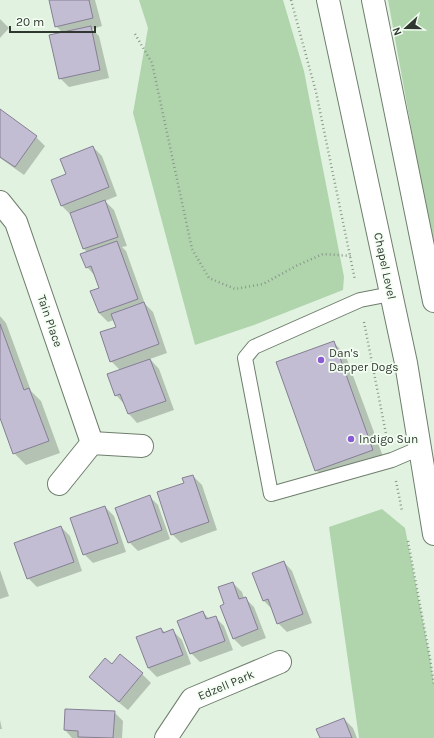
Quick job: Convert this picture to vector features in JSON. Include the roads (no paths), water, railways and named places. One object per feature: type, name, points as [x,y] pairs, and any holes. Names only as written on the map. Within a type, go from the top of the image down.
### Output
[{"type":"main road","name":"Chapel Level","points":[[328,0],[406,363],[434,534]]},
{"type":"main road","points":[[373,0],[434,300]]},
{"type":"main road","name":"Tain Place","points":[[0,202],[16,222],[92,443]]},
{"type":"main road","points":[[59,484],[92,443],[142,446]]},
{"type":"main road","name":"Edzell Park","points":[[166,738],[192,699],[280,662]]},
{"type":"lane","points":[[390,294],[360,300],[254,347],[245,358],[271,494],[392,460],[420,448]]},
{"type":"place","name":"Dan's Dapper Dogs","points":[[321,360]]},
{"type":"place","name":"Indigo Sun","points":[[351,439]]}]
